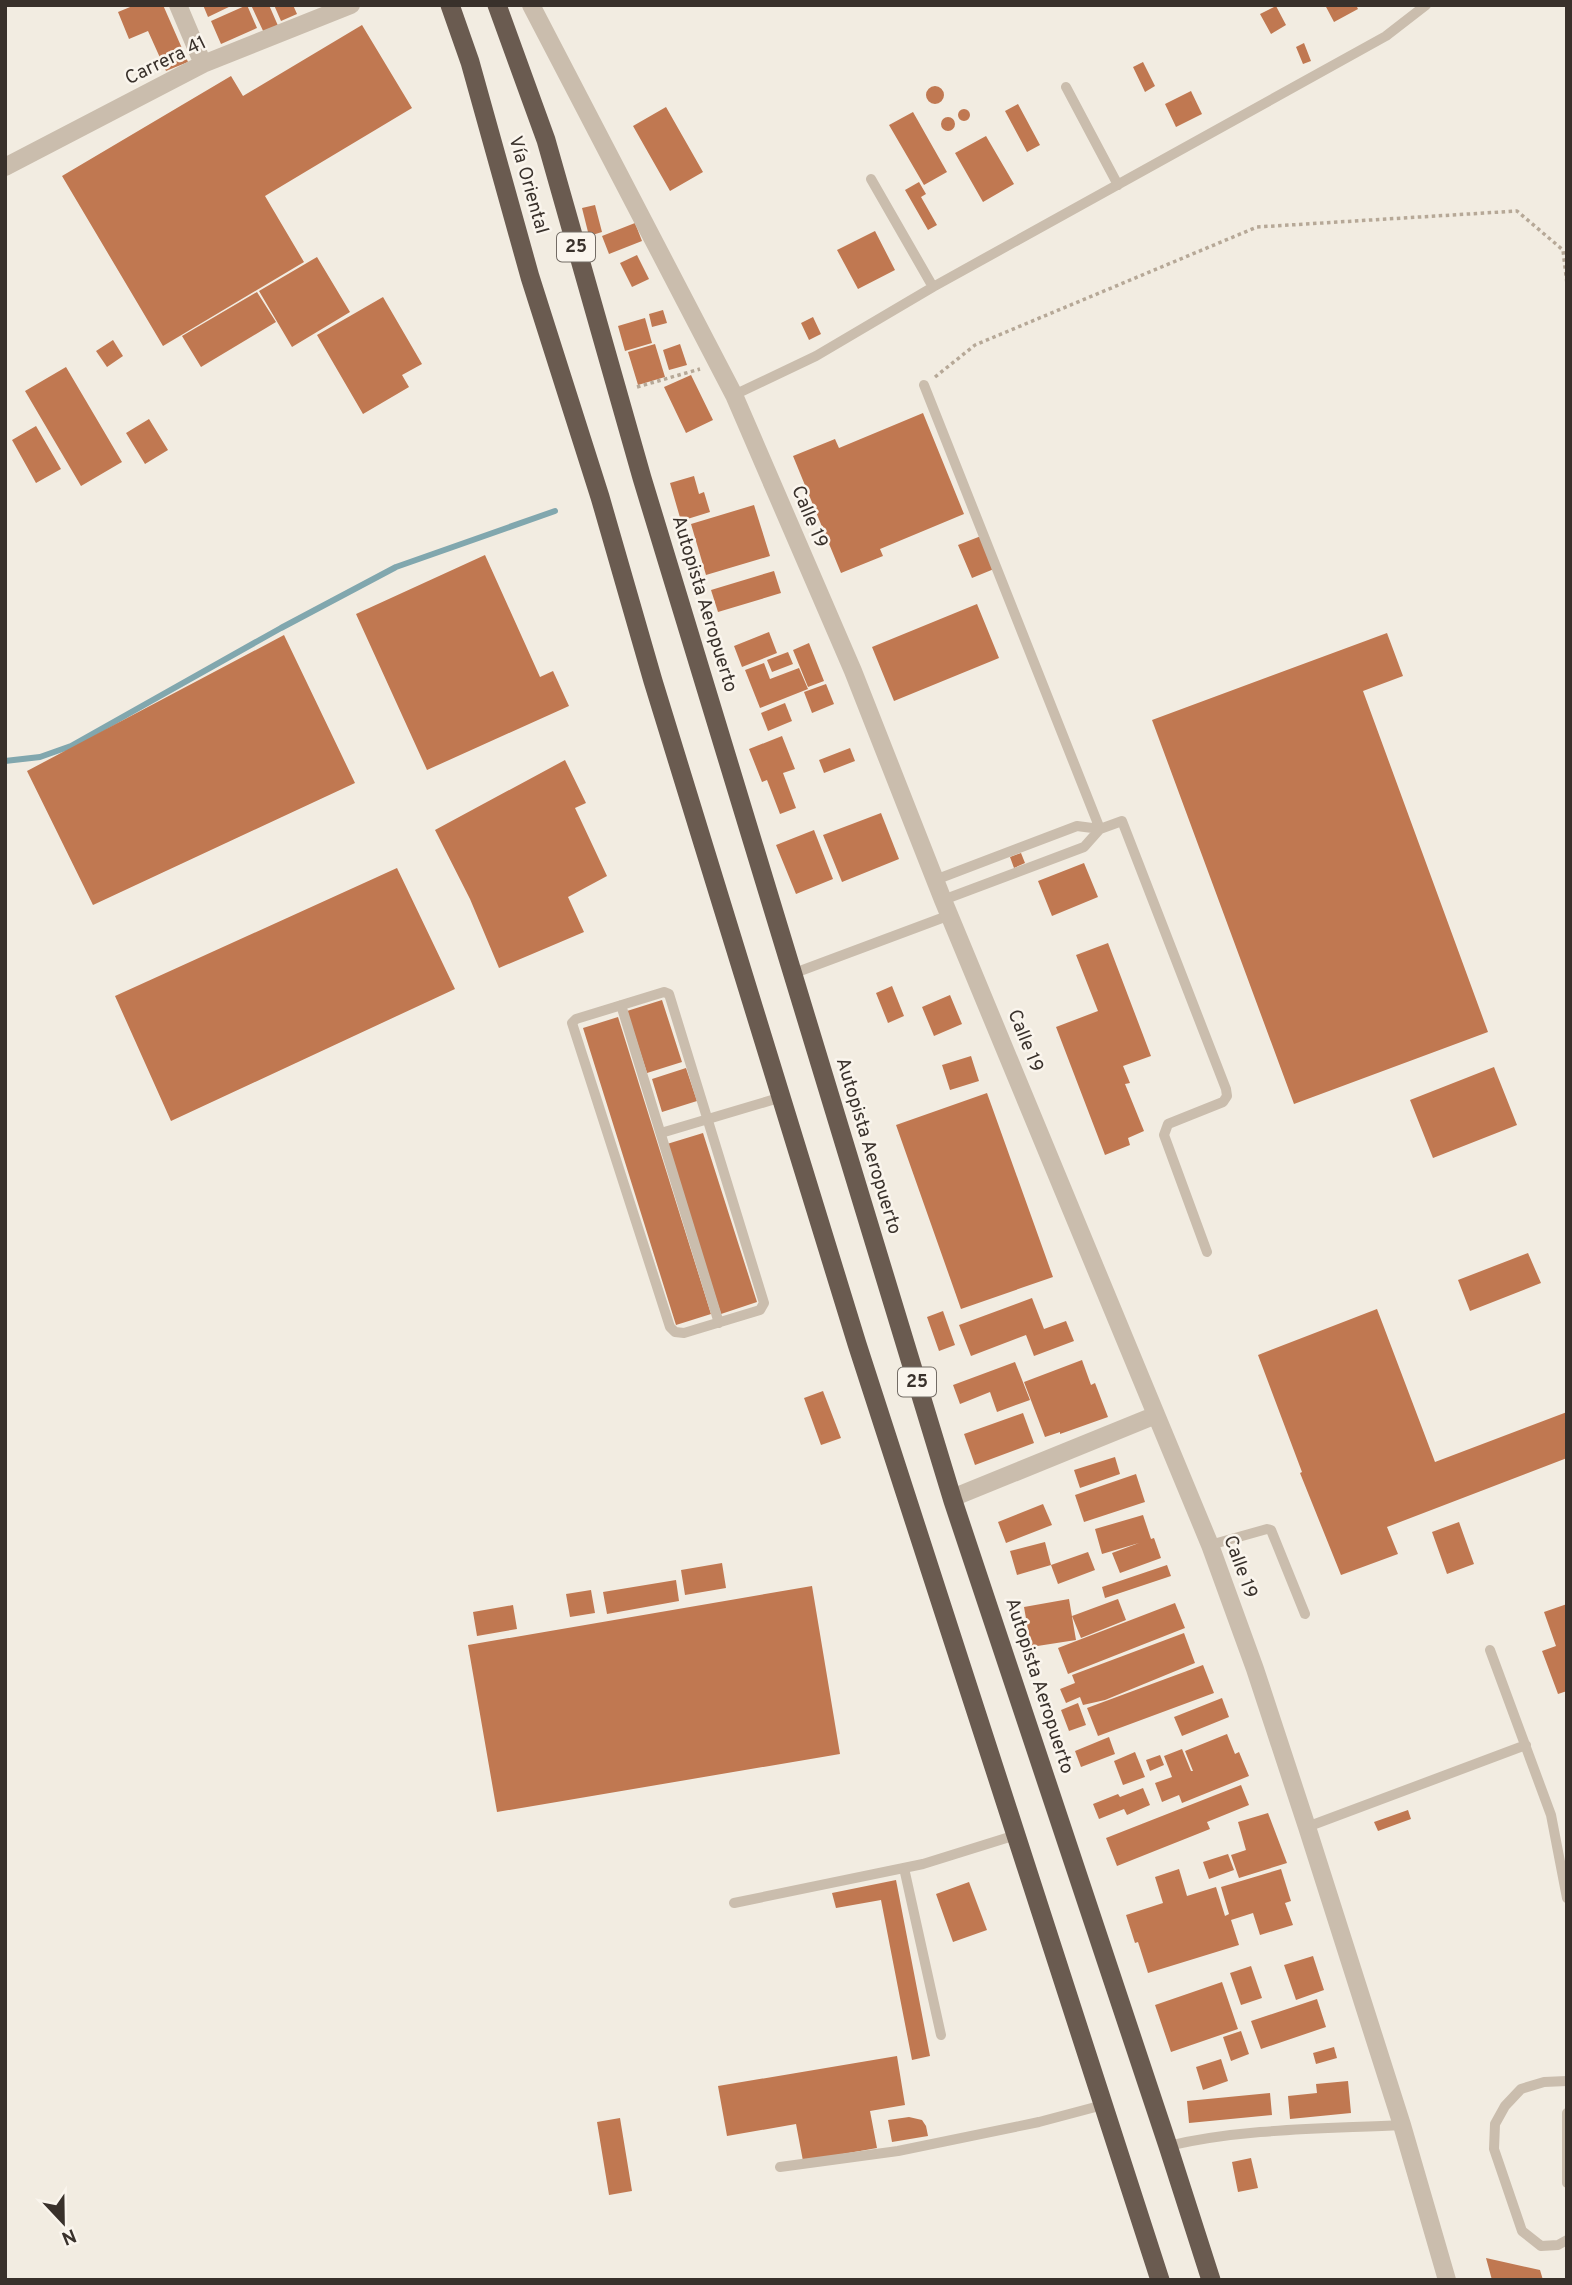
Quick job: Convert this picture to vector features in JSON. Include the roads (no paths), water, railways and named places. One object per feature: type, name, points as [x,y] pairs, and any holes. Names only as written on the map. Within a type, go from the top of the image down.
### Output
[{"type":"highway","name":"Vía Oriental","points":[[450,5],[470,62],[533,286],[600,497],[653,681],[782,1097]]},
{"type":"highway","name":"Autopista Aeropuerto","points":[[501,10],[546,140],[618,393],[952,1497],[1211,2280]]},
{"type":"highway","name":"25","points":[[782,1097],[861,1354],[1160,2280]]},
{"type":"street","points":[[178,5],[204,64]]},
{"type":"street","name":"Carrera 41","points":[[5,167],[204,64],[351,5]]},
{"type":"street","name":"Calle 19","points":[[531,5],[734,395],[853,671],[946,907],[1210,1545],[1255,1669],[1307,1827],[1402,2125],[1447,2280]]},
{"type":"street","points":[[952,1497],[1156,1415]]},
{"type":"lane","points":[[734,395],[816,356],[933,286],[1386,36],[1426,5]]},
{"type":"lane","points":[[1066,87],[1118,185]]},
{"type":"lane","points":[[870,179],[933,286]]},
{"type":"lane","points":[[924,386],[1100,829]]},
{"type":"lane","points":[[935,880],[1077,826],[1100,829],[1122,821],[1226,1089],[1227,1096],[1223,1102],[1168,1124],[1164,1129],[1207,1252]]},
{"type":"lane","points":[[792,974],[1084,847],[1100,829]]},
{"type":"lane","points":[[664,992],[669,993],[764,1303],[760,1310],[684,1333],[675,1332],[670,1327],[572,1023],[576,1019],[621,1005],[664,992]]},
{"type":"lane","points":[[621,1005],[719,1322]]},
{"type":"lane","points":[[661,1133],[782,1097]]},
{"type":"lane","points":[[1210,1545],[1271,1530],[1305,1614]]},
{"type":"lane","points":[[1490,1650],[1551,1815],[1567,1898]]},
{"type":"lane","points":[[1307,1827],[1526,1745]]},
{"type":"lane","points":[[734,1903],[904,1868],[1016,1835]]},
{"type":"lane","points":[[904,1868],[941,2035]]},
{"type":"lane","points":[[1567,2081],[1544,2082],[1521,2089],[1505,2106],[1495,2124],[1494,2149],[1522,2231],[1541,2246],[1558,2245],[1567,2240]]},
{"type":"lane","points":[[780,2167],[898,2151],[1039,2122],[1103,2105]]},
{"type":"lane","points":[[1567,2113],[1567,2183]]},
{"type":"lane","points":[[1168,2146],[1196,2139],[1256,2132],[1402,2125]]},
{"type":"waterway","points":[[5,761],[40,757],[71,746],[396,567],[555,511]]}]
